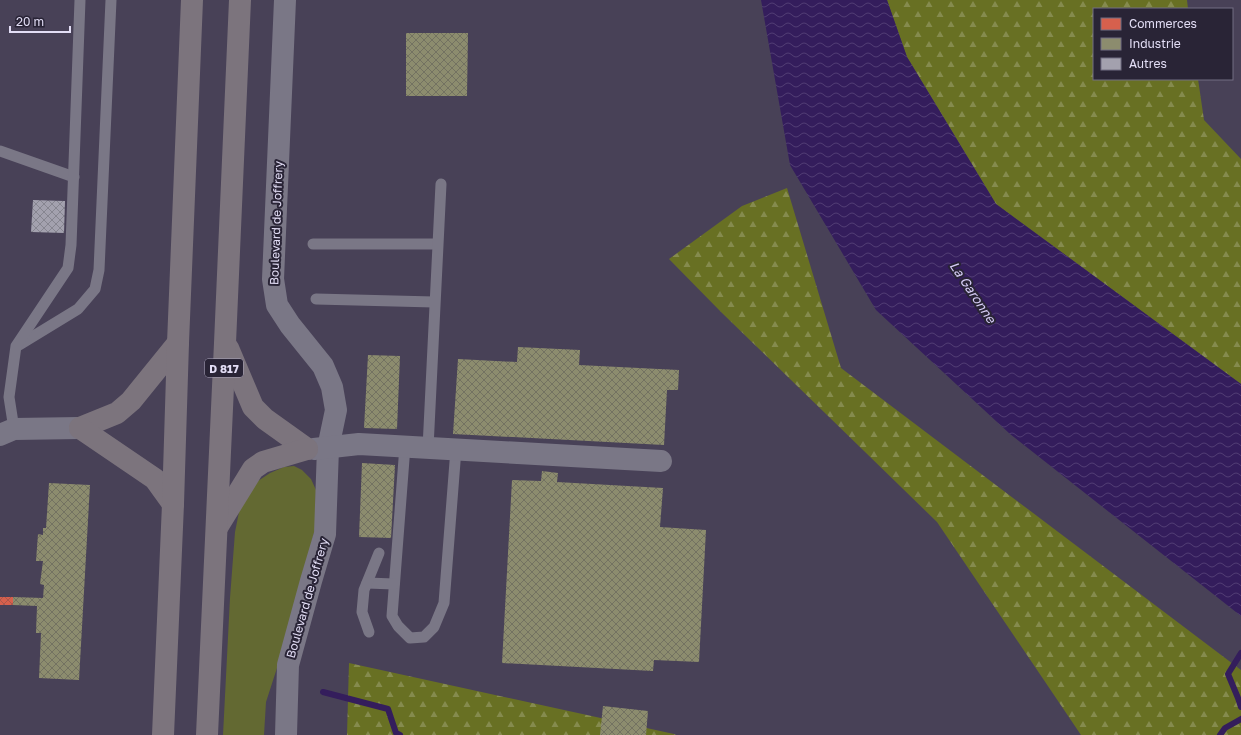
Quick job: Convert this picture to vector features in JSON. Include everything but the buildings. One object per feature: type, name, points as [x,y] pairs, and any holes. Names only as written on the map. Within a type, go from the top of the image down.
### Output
[{"type":"main road","points":[[163,735],[174,504],[178,343],[192,0]]},
{"type":"main road","name":"D 817","points":[[207,735],[226,343],[240,0]]},
{"type":"main road","points":[[80,428],[117,413],[131,401],[178,343]]},
{"type":"main road","points":[[226,343],[252,407],[265,419],[307,449]]},
{"type":"main road","points":[[80,428],[155,479],[174,504]]},
{"type":"main road","points":[[217,527],[253,469],[263,462],[307,449]]},
{"type":"street","name":"Boulevard de Joffrery","points":[[286,0],[272,279],[277,305],[290,325],[323,366],[332,387],[336,410],[328,448],[325,534],[288,665],[286,735]]},
{"type":"street","points":[[7,432],[80,428]]},
{"type":"street","points":[[307,449],[359,444],[661,461]]},
{"type":"lane","points":[[7,432],[9,397],[16,346],[68,268],[71,245],[80,0]]},
{"type":"lane","points":[[16,346],[78,309],[94,289],[99,270],[111,0]]},
{"type":"lane","points":[[0,151],[74,177]]},
{"type":"lane","points":[[428,448],[441,184]]},
{"type":"lane","points":[[314,244],[438,244]]},
{"type":"lane","points":[[316,299],[434,302]]},
{"type":"lane","points":[[404,446],[392,616],[398,626],[410,638],[424,637],[434,627],[444,603],[456,449]]},
{"type":"lane","points":[[369,632],[362,612],[364,590],[379,553]]},
{"type":"lane","points":[[367,583],[394,584]]},
{"type":"green space","points":[[887,0],[1187,0],[1188,8],[1093,8],[1093,80],[1198,80],[1204,120],[1241,159],[1241,384],[996,204],[907,57]]},
{"type":"green space","points":[[787,188],[841,368],[1241,670],[1241,735],[1081,735],[937,522],[721,312],[669,259],[742,206]]},
{"type":"green space","points":[[294,466],[302,470],[311,479],[316,490],[315,529],[288,634],[266,702],[264,735],[223,735],[230,598],[235,532],[240,507],[258,481],[270,473],[284,467]]},
{"type":"green space","points":[[349,663],[674,734],[676,735],[347,735]]},
{"type":"water","name":"La Garonne","points":[[761,0],[887,0],[907,57],[996,204],[1241,384],[1241,616],[1010,434],[876,310],[790,165]]},
{"type":"waterway","points":[[1241,653],[1228,674],[1241,707]]},
{"type":"waterway","points":[[323,692],[388,709],[396,733],[400,735]]},
{"type":"waterway","points":[[1220,735],[1225,728],[1241,719]]}]
